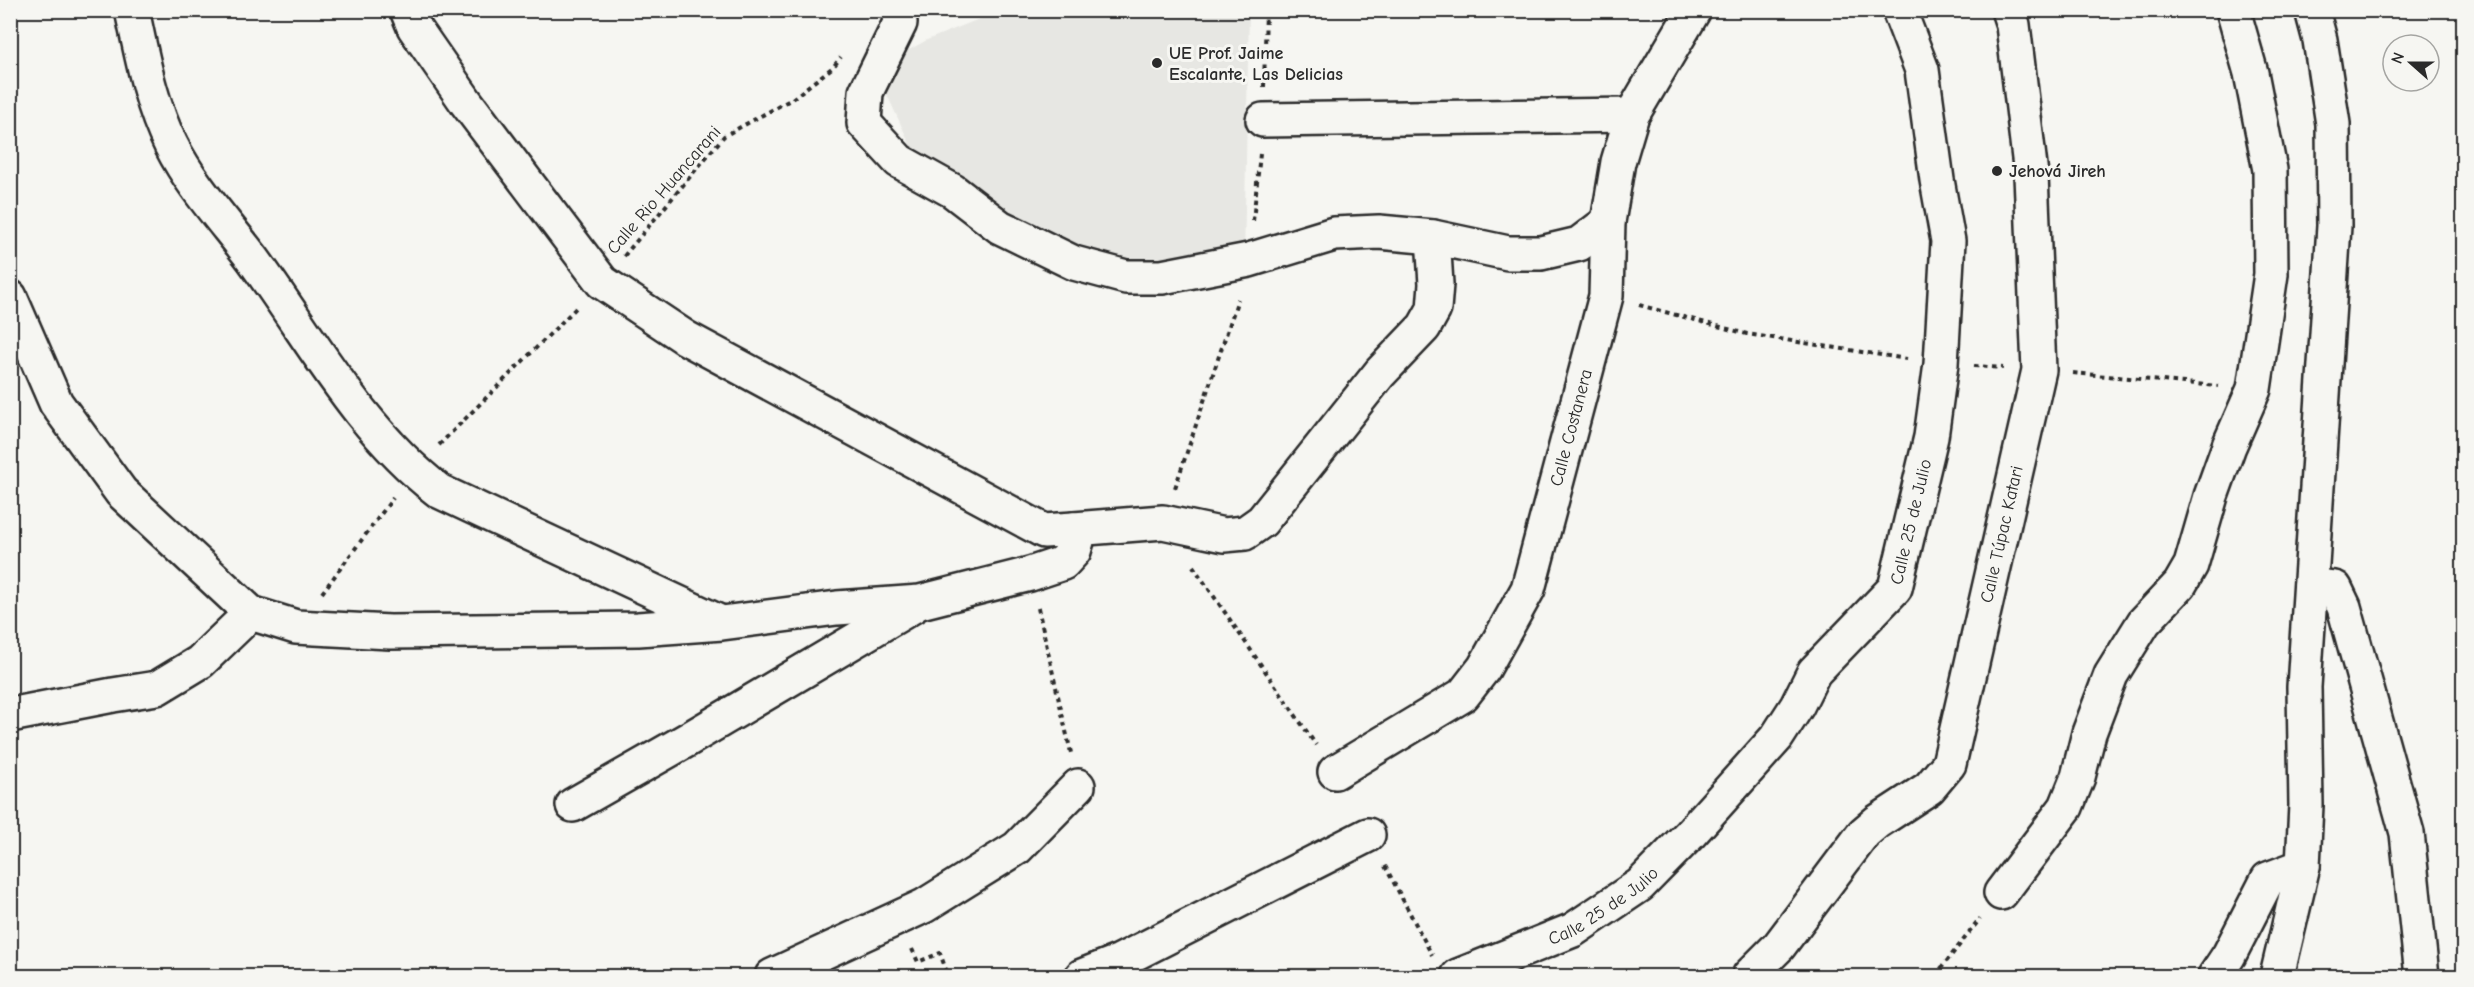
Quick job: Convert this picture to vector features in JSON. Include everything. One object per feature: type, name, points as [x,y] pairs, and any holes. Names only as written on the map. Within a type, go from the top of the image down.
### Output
[{"type":"main road","points":[[132,10],[154,105],[171,145],[190,178],[254,260],[354,406],[405,462],[439,491],[722,623]]},
{"type":"main road","points":[[407,10],[414,27],[466,102],[602,282],[686,338],[1044,531],[1163,522],[1224,535],[1245,533],[1262,520],[1380,373],[1424,327],[1434,309],[1436,284],[1432,237]]},
{"type":"main road","name":"Calle Costanera","points":[[1335,772],[1463,695],[1484,668],[1528,589],[1606,296],[1608,222],[1618,162],[1632,115],[1694,10]]},
{"type":"main road","name":"Calle 25 de Julio","points":[[1458,976],[1573,930],[1640,885],[1690,834],[1777,737],[1814,672],[1895,588],[1931,437],[1941,364],[1948,240],[1937,180],[1922,70],[1899,10]]},
{"type":"main road","name":"Calle Túpac Katari","points":[[1749,976],[1779,946],[1864,833],[1929,788],[1949,764],[2039,370],[2031,175],[2013,25],[2008,10]]},
{"type":"main road","points":[[2001,893],[2066,807],[2078,777],[2089,733],[2111,675],[2144,622],[2180,585],[2191,565],[2222,466],[2254,389],[2271,274],[2270,170],[2252,73],[2233,10]]},
{"type":"main road","points":[[2277,976],[2303,866],[2306,805],[2304,687],[2334,226],[2333,124],[2320,40],[2312,10]]},
{"type":"main road","points":[[899,17],[866,92],[864,123],[899,161],[953,191],[1000,227],[1074,263],[1126,277],[1162,277],[1249,260],[1334,234],[1379,232],[1432,237],[1508,253],[1541,253],[1579,244],[1608,222]]},
{"type":"main road","points":[[1263,120],[1632,115]]},
{"type":"main road","points":[[10,297],[56,403],[121,492],[251,613],[297,627],[390,632],[638,628],[722,623],[837,608],[920,602],[1030,574],[1063,563],[1074,551],[1077,541],[1074,529]]},
{"type":"main road","points":[[2311,585],[2335,588],[2344,607],[2407,833],[2422,976]]},
{"type":"main road","points":[[573,805],[920,602]]},
{"type":"main road","points":[[10,714],[113,694],[158,688],[201,662],[251,613]]},
{"type":"main road","points":[[772,976],[924,906],[1017,848],[1078,786]]},
{"type":"main road","points":[[1082,976],[1120,962],[1368,835]]},
{"type":"main road","points":[[2216,976],[2268,879],[2303,866]]},
{"type":"path","points":[[10,18],[21,10]]},
{"type":"path","name":"Calle Rio Huancarani","points":[[602,282],[724,136],[792,99],[833,67],[847,51]]},
{"type":"path","points":[[1249,260],[1227,335],[1163,522],[1335,772]]},
{"type":"path","points":[[1030,574],[1078,786]]},
{"type":"path","points":[[1368,835],[1433,956]]},
{"type":"path","points":[[1935,976],[2001,893]]},
{"type":"path","points":[[924,906],[926,933],[908,941],[918,962],[939,953],[946,970],[930,976]]},
{"type":"shaded area","points":[[999,11],[1249,11],[1244,261],[1147,265],[1077,246],[1007,212],[913,151],[884,88],[898,56],[927,40]]},
{"type":"place","name":"UE Prof. Jaime Escalante, Las Delicias","points":[[1157,63]]},
{"type":"place","name":"Jehová Jireh","points":[[1997,171]]}]
